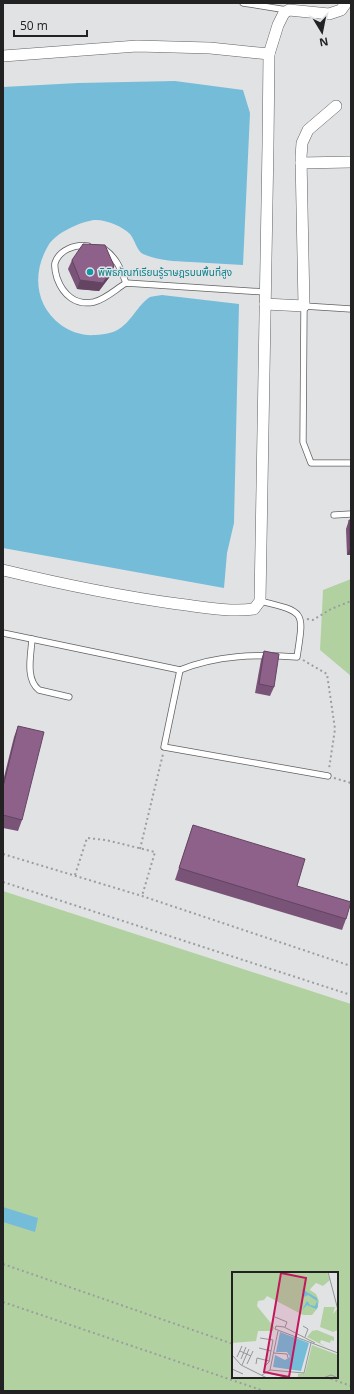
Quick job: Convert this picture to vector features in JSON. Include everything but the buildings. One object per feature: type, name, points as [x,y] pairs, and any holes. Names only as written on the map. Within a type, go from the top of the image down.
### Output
[{"type":"street","points":[[3,570],[53,582],[142,599],[210,608],[242,611],[254,609],[260,601],[269,54],[278,25],[284,13],[289,10],[329,14],[341,10],[346,3]]},
{"type":"street","points":[[3,56],[137,46],[210,48],[269,54]]},
{"type":"street","points":[[265,304],[304,306],[301,163],[302,143],[308,130],[336,106]]},
{"type":"street","points":[[301,163],[351,162]]},
{"type":"lane","points":[[243,3],[289,10]]},
{"type":"lane","points":[[126,283],[120,267],[114,258],[105,250],[96,247],[84,245],[73,246],[62,253],[55,264],[55,273],[60,286],[65,293],[78,302],[96,302],[110,295],[126,283],[265,292]]},
{"type":"lane","points":[[351,309],[304,306],[303,442],[311,464],[351,463]]},
{"type":"lane","points":[[334,515],[351,514]]},
{"type":"lane","points":[[3,633],[180,670],[193,664],[219,659],[267,655],[296,656],[302,625],[301,618],[296,612],[286,607],[260,601]]},
{"type":"lane","points":[[32,639],[30,676],[36,687],[39,690],[69,698]]},
{"type":"lane","points":[[180,670],[164,747],[328,776]]},
{"type":"path","points":[[301,618],[313,620],[331,609],[351,601]]},
{"type":"path","points":[[296,656],[327,674],[335,729],[328,776],[351,783]]},
{"type":"path","points":[[140,848],[164,747]]},
{"type":"path","points":[[75,875],[87,838],[106,840],[155,852],[142,896]]},
{"type":"path","points":[[3,854],[142,896],[351,966]]},
{"type":"path","points":[[3,882],[351,996]]},
{"type":"path","points":[[3,1264],[232,1344]]},
{"type":"path","points":[[3,1302],[264,1391]]},
{"type":"path","points":[[329,1378],[351,1386]]},
{"type":"green space","points":[[351,579],[351,676],[320,650],[323,590]]},
{"type":"green space","points":[[3,891],[351,1004],[351,1391],[3,1391]]},
{"type":"water","points":[[175,81],[243,90],[250,113],[243,265],[173,261],[149,256],[141,253],[130,234],[123,228],[108,222],[94,220],[68,229],[51,241],[43,256],[38,278],[41,299],[52,317],[69,330],[86,335],[103,334],[115,331],[124,325],[143,303],[151,297],[162,295],[239,304],[234,523],[227,553],[224,588],[3,548],[3,87],[78,83]]},
{"type":"water","points":[[3,1207],[38,1218],[35,1232],[3,1222]]},
{"type":"place","name":"พิพิธภัณฑ์เรียนรู้ราษฎรบนพื้นที่สูง","points":[[90,272]]}]
